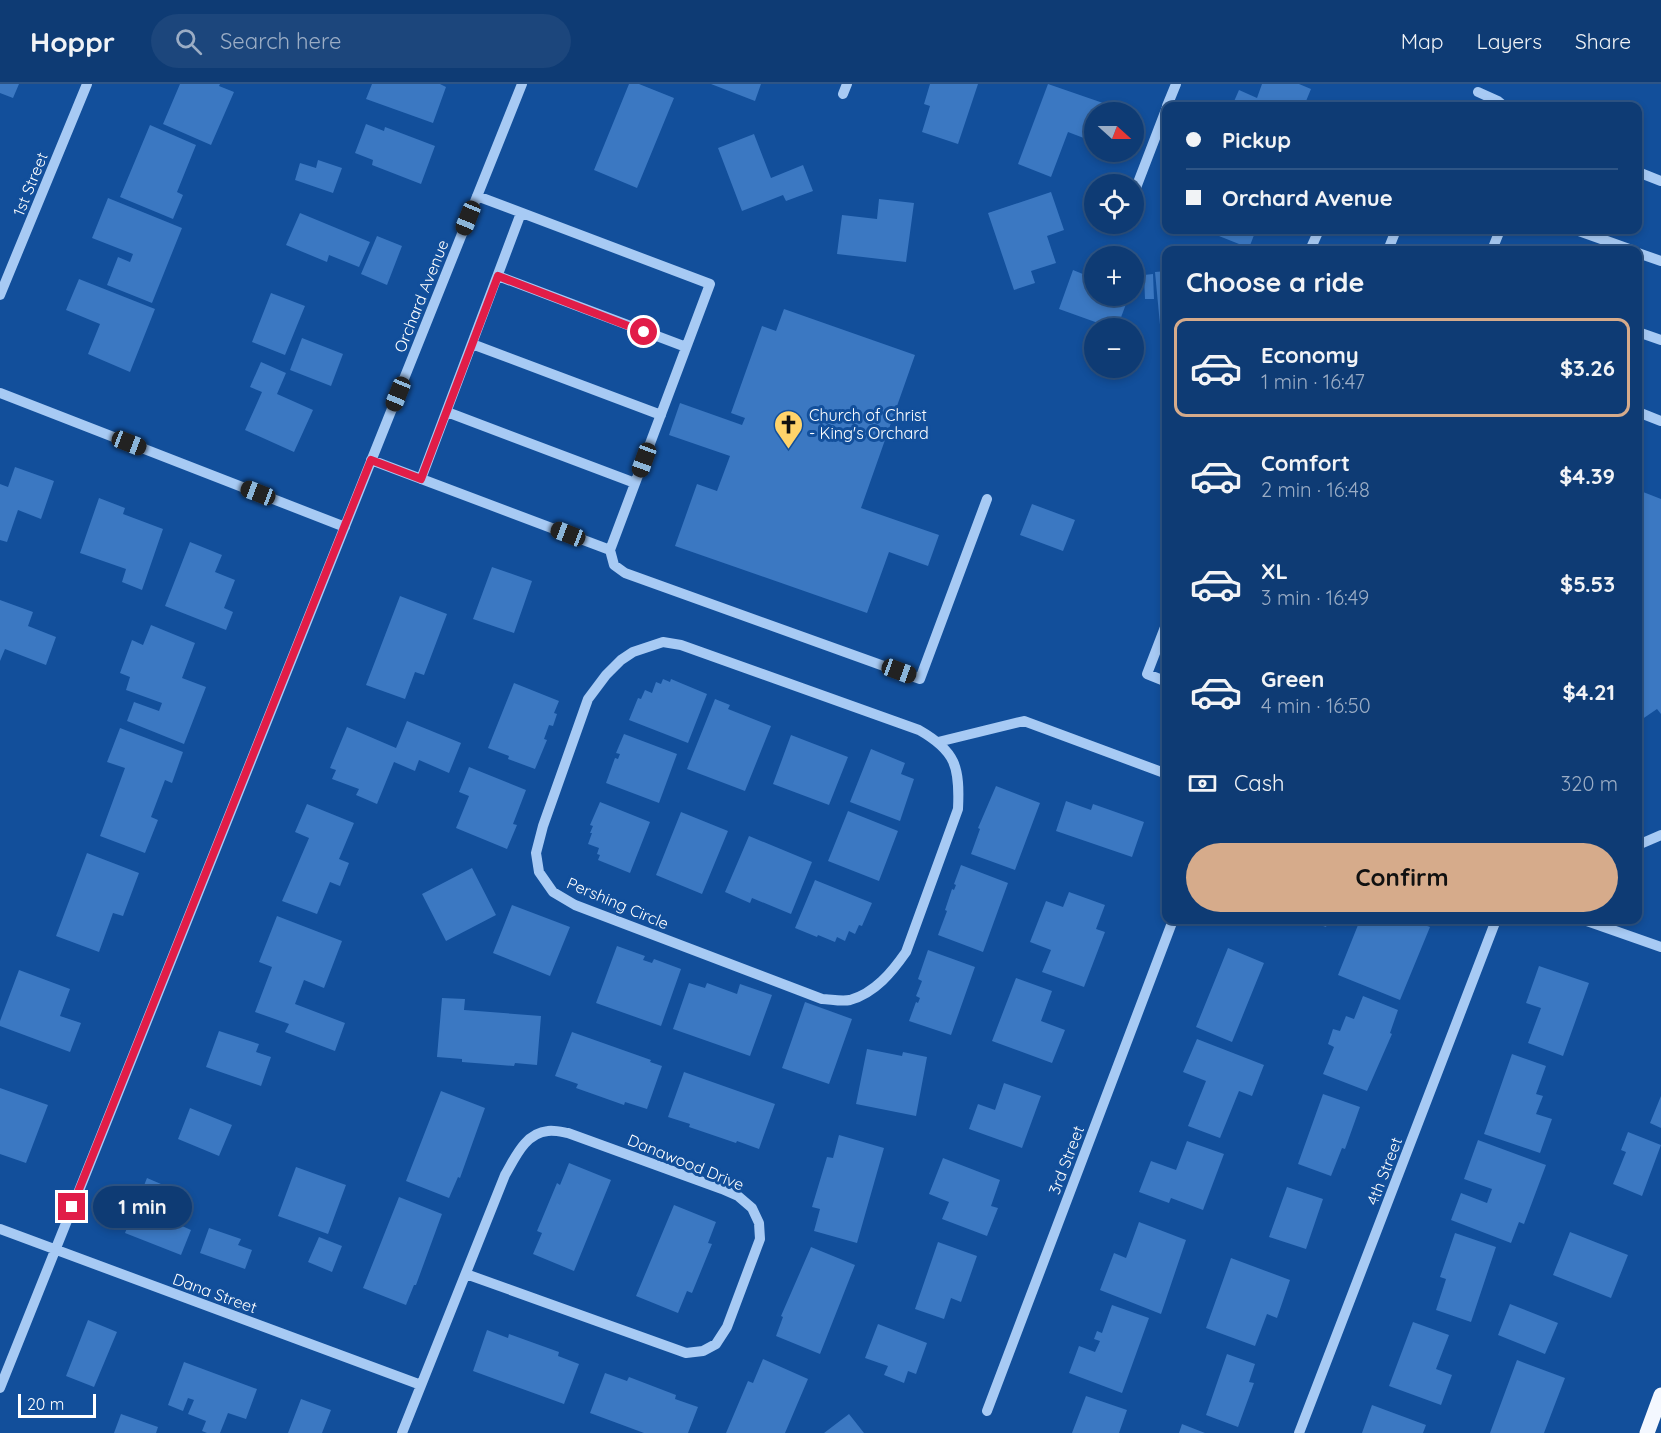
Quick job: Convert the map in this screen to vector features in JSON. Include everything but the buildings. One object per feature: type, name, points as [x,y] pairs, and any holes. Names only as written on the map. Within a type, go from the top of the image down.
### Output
[{"type":"main road","points":[[1647,1433],[1661,1395]]},
{"type":"street","name":"1st Street","points":[[0,295],[87,84]]},
{"type":"street","name":"Orchard Avenue","points":[[0,1388],[522,84]]},
{"type":"street","points":[[1169,102],[1176,84]]},
{"type":"street","points":[[1478,93],[1499,102]]},
{"type":"street","points":[[1141,174],[1162,120]]},
{"type":"street","points":[[1642,174],[1661,181]]},
{"type":"street","points":[[477,196],[710,284],[610,550],[614,566],[625,573],[920,679],[987,499]]},
{"type":"street","points":[[421,479],[521,213]]},
{"type":"street","points":[[1587,234],[1621,246]]},
{"type":"street","points":[[1642,254],[1661,261]]},
{"type":"street","points":[[498,276],[686,348]]},
{"type":"street","points":[[1642,333],[1661,340]]},
{"type":"street","points":[[472,344],[660,416]]},
{"type":"street","points":[[0,393],[345,527]]},
{"type":"street","points":[[447,411],[635,483]]},
{"type":"street","points":[[1642,414],[1661,421]]},
{"type":"street","points":[[371,460],[610,550]]},
{"type":"street","points":[[1162,635],[1147,674],[1162,680]]},
{"type":"street","name":"Pershing Circle","points":[[663,642],[681,645],[919,730],[938,742],[950,754],[956,769],[959,790],[958,809],[906,952],[892,972],[878,985],[848,1000],[822,999],[575,905],[553,892],[540,872],[536,853],[543,826],[588,699],[621,660],[650,645],[663,642]]},
{"type":"street","points":[[938,742],[1024,721],[1162,772]]},
{"type":"street","points":[[1642,843],[1661,836]]},
{"type":"street","name":"3rd Street","points":[[987,1411],[1171,924]]},
{"type":"street","name":"4th Street","points":[[1299,1433],[1494,924]]},
{"type":"street","points":[[1595,924],[1661,947]]},
{"type":"street","name":"Danawood Drive","points":[[402,1433],[466,1274],[511,1165],[522,1146],[534,1136],[548,1131],[568,1133],[738,1196],[752,1208],[759,1223],[759,1239],[727,1327],[716,1344],[703,1351],[686,1353],[466,1274]]},
{"type":"street","name":"Dana Street","points":[[0,1229],[421,1385]]},
{"type":"place","name":"Church of Christ - King's Orchard","points":[[788,450]]},
{"type":"route","points":[[72,1207],[371,460],[421,479],[498,276],[644,332]]}]
